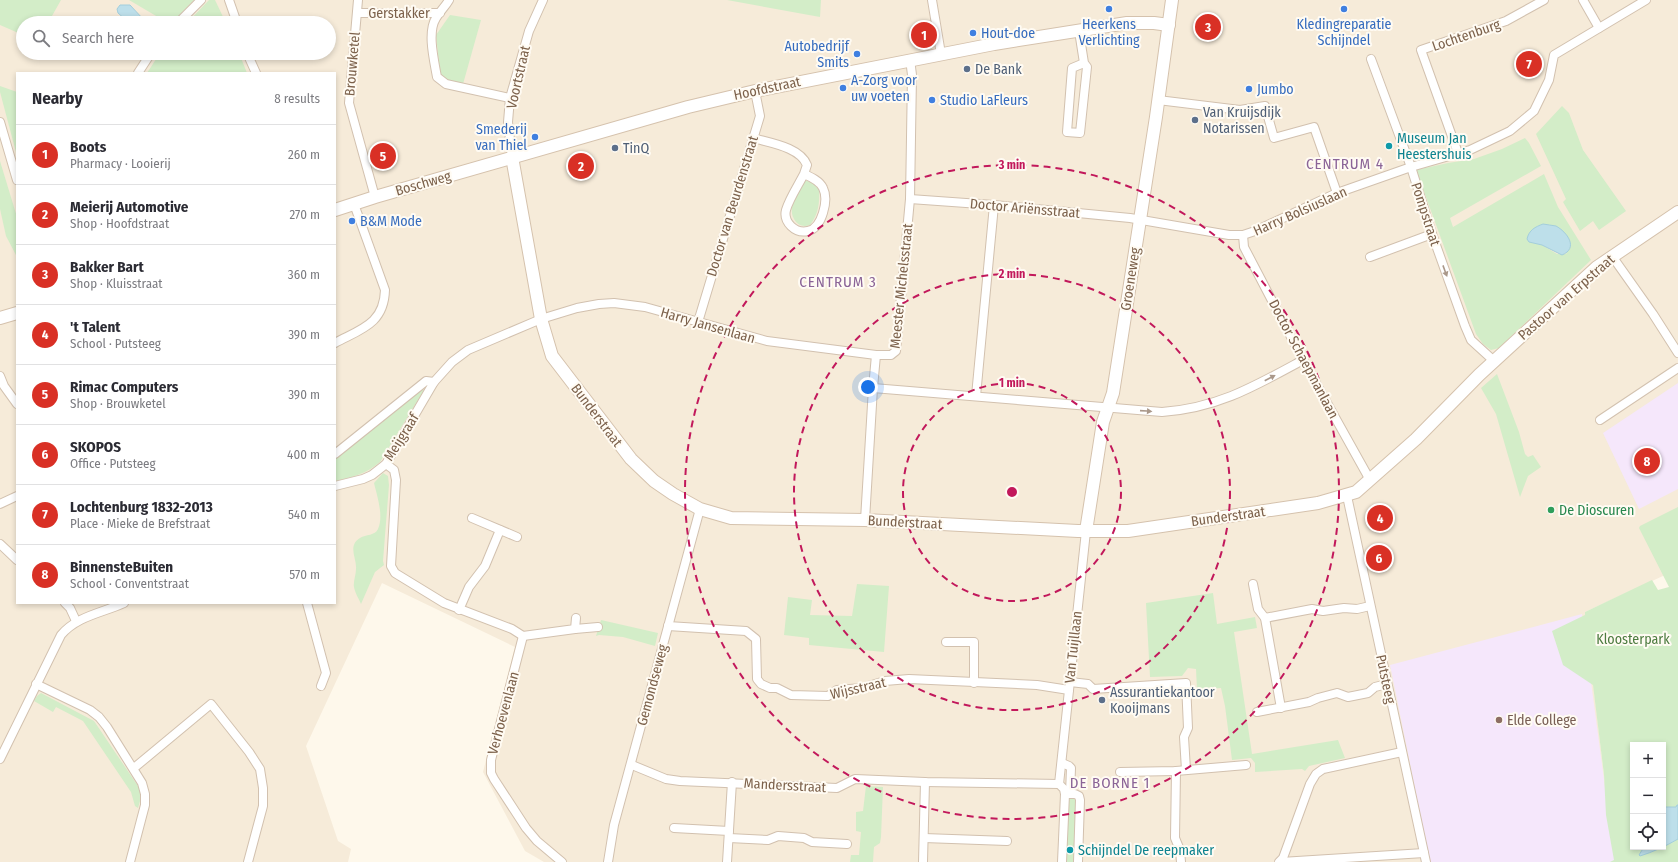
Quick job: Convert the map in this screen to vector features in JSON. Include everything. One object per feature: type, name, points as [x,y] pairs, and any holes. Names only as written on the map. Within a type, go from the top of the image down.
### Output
[{"type":"street","points":[[185,16],[201,0]]},
{"type":"street","points":[[229,0],[234,16]]},
{"type":"street","name":"Brouwketel","points":[[358,0],[349,103],[375,197]]},
{"type":"street","points":[[448,0],[435,18],[431,32],[436,77],[446,84],[510,98]]},
{"type":"street","name":"Voortstraat","points":[[512,158],[508,122],[510,98],[529,31],[543,0]]},
{"type":"street","points":[[932,0],[941,54]]},
{"type":"street","name":"Groeneweg","points":[[1086,531],[1103,422],[1113,393],[1172,0]]},
{"type":"street","name":"Lochtenburg","points":[[1458,153],[1421,50],[1506,21],[1544,0]]},
{"type":"street","points":[[1583,0],[1599,28]]},
{"type":"street","name":"Harry Bolsiuslaan","points":[[1140,220],[1229,235],[1243,235],[1255,231],[1337,193],[1411,167],[1470,150],[1510,131],[1534,111],[1549,80],[1554,55],[1646,0]]},
{"type":"street","name":"Gerstakker","points":[[357,13],[440,13]]},
{"type":"street","name":"Hoofdstraat","points":[[512,158],[688,107],[755,91],[910,59],[1079,31],[1140,23],[1169,25]]},
{"type":"street","points":[[1079,31],[1084,63],[1087,67],[1080,133],[1067,132],[1072,68],[1084,63]]},
{"type":"street","name":"Meester Michelsstraat","points":[[865,520],[876,355],[891,355],[896,351],[910,199],[912,75],[910,59]]},
{"type":"street","name":"Pompstraat","points":[[1371,59],[1411,167],[1432,234],[1471,340],[1494,360]]},
{"type":"street","points":[[139,72],[146,60]]},
{"type":"street","points":[[250,60],[256,72]]},
{"type":"street","name":"Doctor van Beurdenstraat","points":[[698,322],[760,116],[755,91]]},
{"type":"street","points":[[1158,100],[1240,110],[1265,106],[1274,138],[1314,127],[1337,193]]},
{"type":"street","points":[[0,122],[16,177]]},
{"type":"street","points":[[753,138],[795,152],[805,159],[807,165],[786,209],[786,217],[788,224],[794,228],[808,231],[814,228],[820,220],[825,206],[824,189],[820,183],[804,174]]},
{"type":"street","name":"Boschweg","points":[[336,210],[512,158]]},
{"type":"street","name":"Bunderstraat","points":[[512,158],[540,319],[552,356],[631,459],[654,481],[673,494],[700,509],[731,518],[865,520],[1086,531],[1128,531],[1318,503],[1347,496],[1356,492],[1416,439],[1479,375]]},
{"type":"street","name":"Doctor Ariënsstraat","points":[[910,199],[994,205],[1140,220]]},
{"type":"street","points":[[336,342],[373,322],[381,312],[384,302],[385,290],[354,204]]},
{"type":"street","points":[[976,396],[994,205]]},
{"type":"street","name":"Pastoor van Erpstraat","points":[[1479,375],[1591,272],[1612,256],[1678,212]]},
{"type":"street","points":[[1370,257],[1432,234]]},
{"type":"street","name":"Doctor Schaepmanlaan","points":[[1243,235],[1244,247],[1303,360],[1370,480]]},
{"type":"street","points":[[1612,256],[1653,314],[1678,354]]},
{"type":"street","name":"Harry Jansenlaan","points":[[540,319],[592,305],[614,303],[645,307],[767,341],[876,355]]},
{"type":"street","points":[[0,318],[16,313]]},
{"type":"street","name":"Meijgraaf","points":[[336,486],[363,479],[386,464],[434,382],[452,362],[468,350],[540,319]]},
{"type":"street","points":[[873,388],[1162,412],[1185,410],[1208,405],[1252,388],[1303,360]]},
{"type":"street","points":[[1600,420],[1678,368]]},
{"type":"street","points":[[0,376],[4,386],[16,403]]},
{"type":"street","name":"Meijgraaf","points":[[336,453],[426,381],[434,382]]},
{"type":"street","points":[[386,464],[394,470],[396,480],[391,566],[392,570],[397,576],[459,610],[512,629],[523,636],[598,626]]},
{"type":"street","points":[[0,504],[16,496]]},
{"type":"street","name":"Putsteeg","points":[[1347,496],[1426,862]]},
{"type":"street","name":"Gemondseweg","points":[[608,862],[614,825],[632,765],[700,509]]},
{"type":"street","points":[[472,518],[516,537]]},
{"type":"street","points":[[459,610],[469,586],[485,566],[500,530]]},
{"type":"street","name":"Van Tuijllaan","points":[[1059,784],[1086,531]]},
{"type":"street","points":[[0,544],[16,559]]},
{"type":"street","points":[[1253,584],[1258,609],[1265,618],[1281,708]]},
{"type":"street","points":[[66,604],[70,608],[76,621]]},
{"type":"street","points":[[0,759],[61,634],[67,627],[76,621],[122,604]]},
{"type":"street","points":[[307,604],[326,673],[321,686]]},
{"type":"street","points":[[1265,618],[1312,609],[1323,611],[1344,608],[1358,610],[1370,606]]},
{"type":"street","points":[[576,618],[576,629]]},
{"type":"street","name":"Wijsstraat","points":[[668,626],[746,631],[756,639],[757,678],[761,684],[770,688],[777,688],[791,695],[828,696],[837,690],[862,688],[885,681],[901,680],[1070,686],[1088,684],[1093,689],[1186,683],[1188,728],[1184,737],[1186,770]]},
{"type":"street","name":"Verhoevenlaan","points":[[523,636],[491,760],[491,774],[526,828],[537,841],[562,862]]},
{"type":"street","points":[[946,642],[974,642],[974,683]]},
{"type":"street","points":[[36,684],[90,710],[99,717],[134,768],[142,783],[145,800],[130,862]]},
{"type":"street","points":[[1257,712],[1309,702],[1337,693],[1348,697],[1368,693],[1375,687],[1387,684]]},
{"type":"street","points":[[134,768],[211,704],[249,752],[260,770],[264,788],[263,806],[248,862]]},
{"type":"street","points":[[1280,862],[1283,858],[1310,784],[1316,774],[1323,769],[1402,752]]},
{"type":"street","points":[[1062,763],[1070,768],[1062,862]]},
{"type":"street","name":"Mandersstraat","points":[[632,765],[666,779],[680,781],[732,782],[837,788],[855,779],[925,782],[1059,784]]},
{"type":"street","points":[[1120,772],[1176,771],[1246,765]]},
{"type":"street","points":[[1176,771],[1175,838],[1180,850],[1181,862]]},
{"type":"street","points":[[727,862],[732,782]]},
{"type":"street","points":[[924,862],[925,782]]},
{"type":"street","points":[[1059,784],[1064,788],[1067,794]]},
{"type":"street","points":[[1067,794],[1079,796],[1080,800],[1078,862]]},
{"type":"street","points":[[674,828],[768,840],[778,836],[804,838],[812,842],[847,844]]},
{"type":"street","points":[[924,838],[1006,841]]},
{"type":"street","points":[[1280,862],[1360,860],[1424,853]]},
{"type":"shaded area","points":[[0,0],[1678,0],[1678,569],[1585,612],[1614,862],[544,862],[525,851],[483,772],[515,647],[382,583],[306,746],[338,841],[351,849],[348,862],[0,862]]},
{"type":"shaded area","points":[[1678,383],[1678,489],[1639,509],[1603,433]]},
{"type":"shaded area","name":"Elde College","points":[[1582,614],[1615,862],[1430,862],[1390,665]]},
{"type":"green space","points":[[0,0],[61,0],[52,16],[16,16],[16,32],[0,25]]},
{"type":"green space","points":[[129,0],[194,0],[179,16],[156,16]]},
{"type":"green space","points":[[209,0],[215,0],[223,16],[194,16]]},
{"type":"green space","points":[[727,0],[821,0],[820,17]]},
{"type":"green space","points":[[450,15],[481,20],[463,84],[444,80],[440,73],[436,35]]},
{"type":"green space","points":[[155,60],[242,60],[247,72],[148,72]]},
{"type":"green space","points":[[0,86],[16,92],[16,152],[0,92]]},
{"type":"green space","points":[[1562,106],[1569,113],[1583,150],[1626,211],[1599,230],[1593,221],[1580,231],[1563,202],[1566,199],[1536,134]]},
{"type":"green space","points":[[1525,138],[1541,166],[1450,218],[1453,227],[1544,174],[1558,207],[1591,260],[1499,348],[1491,350],[1483,344],[1476,334],[1416,170],[1474,159],[1502,149]],"holes":[[[1555,226],[1566,235],[1570,241],[1569,249],[1566,254],[1557,254],[1542,245]]]},
{"type":"green space","points":[[0,161],[16,214],[16,255],[6,236],[0,209]]},
{"type":"green space","points":[[805,180],[814,184],[819,190],[819,204],[815,217],[810,225],[805,226],[799,225],[794,219],[792,209],[797,194]]},
{"type":"green space","points":[[1497,374],[1519,432],[1525,454],[1528,457],[1533,455],[1541,467],[1528,476],[1520,497],[1496,414],[1481,388]]},
{"type":"green space","points":[[421,388],[424,390],[380,462],[359,474],[336,481],[336,457]]},
{"type":"green space","points":[[383,473],[388,476],[389,485],[383,561],[384,565],[375,572],[361,604],[354,587],[356,565],[353,548],[356,541],[360,538],[375,533],[380,524],[380,512],[374,483]]},
{"type":"green space","name":"Kloosterpark","points":[[1678,507],[1678,862],[1610,862],[1614,860],[1606,815],[1604,775],[1593,685],[1563,665],[1552,631],[1585,615],[1585,612],[1652,580],[1658,590],[1669,587],[1639,528],[1640,526]]},
{"type":"green space","points":[[857,584],[889,586],[884,652],[809,645],[809,638],[784,635],[788,597],[812,600],[810,615],[852,616]]},
{"type":"green space","points":[[1213,593],[1217,624],[1255,617],[1257,628],[1234,632],[1252,754],[1338,740],[1345,758],[1309,766],[1305,771],[1302,769],[1255,772],[1255,763],[1251,758],[1232,760],[1225,706],[1221,688],[1197,690],[1196,669],[1188,668],[1182,676],[1150,677],[1146,603]]},
{"type":"green space","points":[[601,620],[658,633],[655,646],[623,637],[596,636]]},
{"type":"green space","points":[[41,693],[94,721],[140,789],[142,794],[138,808],[135,806],[131,792],[83,721],[56,707],[53,712],[34,701]]},
{"type":"green space","points":[[866,786],[883,787],[880,843],[874,847],[873,862],[850,862],[851,855],[859,855],[861,832],[856,831],[856,812],[863,811]]},
{"type":"green space","points":[[1072,798],[1077,801],[1076,862],[1065,862],[1068,800]]},
{"type":"water","points":[[120,5],[130,5],[140,16],[121,16],[118,13],[117,9]]},
{"type":"water","points":[[1543,224],[1556,226],[1564,232],[1570,240],[1570,248],[1567,252],[1562,255],[1542,245],[1529,242],[1527,239],[1531,231]]},
{"type":"water","points":[[1678,805],[1678,839],[1666,845],[1666,807],[1676,807]]},
{"type":"water","points":[[1642,850],[1655,850],[1640,856],[1639,855]]},
{"type":"place","name":"Heerkens Verlichting","points":[[1109,9]]},
{"type":"place","name":"Kledingreparatie Schijndel","points":[[1344,9]]},
{"type":"place","name":"Bakker Bart","points":[[1208,27]]},
{"type":"place","name":"Hout-doe","points":[[973,33]]},
{"type":"place","name":"Boots","points":[[924,35]]},
{"type":"place","name":"Autobedrijf Smits","points":[[857,54]]},
{"type":"place","name":"Lochtenburg 1832-2013","points":[[1529,64]]},
{"type":"place","name":"De Bank","points":[[967,69]]},
{"type":"place","name":"A-Zorg voor uw voeten","points":[[843,88]]},
{"type":"place","name":"Jumbo","points":[[1249,89]]},
{"type":"place","name":"Studio LaFleurs","points":[[932,100]]},
{"type":"place","name":"Van Kruijsdijk Notarissen","points":[[1195,120]]},
{"type":"place","name":"Smederij van Thiel","points":[[535,137]]},
{"type":"place","name":"Museum Jan Heestershuis","points":[[1389,146]]},
{"type":"place","name":"TinQ","points":[[615,148]]},
{"type":"place","name":"Rimac Computers","points":[[383,156]]},
{"type":"place","name":"Meierij Automotive","points":[[581,166]]},
{"type":"place","name":"B&M Mode","points":[[352,221]]},
{"type":"place","name":"BinnensteBuiten","points":[[1647,461]]},
{"type":"place","name":"De Dioscuren","points":[[1551,510]]},
{"type":"place","name":"'t Talent","points":[[1380,518]]},
{"type":"place","name":"SKOPOS","points":[[1379,558]]},
{"type":"place","name":"Assurantiekantoor Kooijmans","points":[[1102,700]]},
{"type":"place","name":"Elde College","points":[[1499,720]]},
{"type":"place","name":"Schijndel De reepmaker","points":[[1070,850]]},
{"type":"district","name":"CENTRUM 4","points":[[1345,164]]},
{"type":"district","name":"CENTRUM 3","points":[[838,282]]},
{"type":"district","name":"DE BORNE 1","points":[[1110,783]]}]
